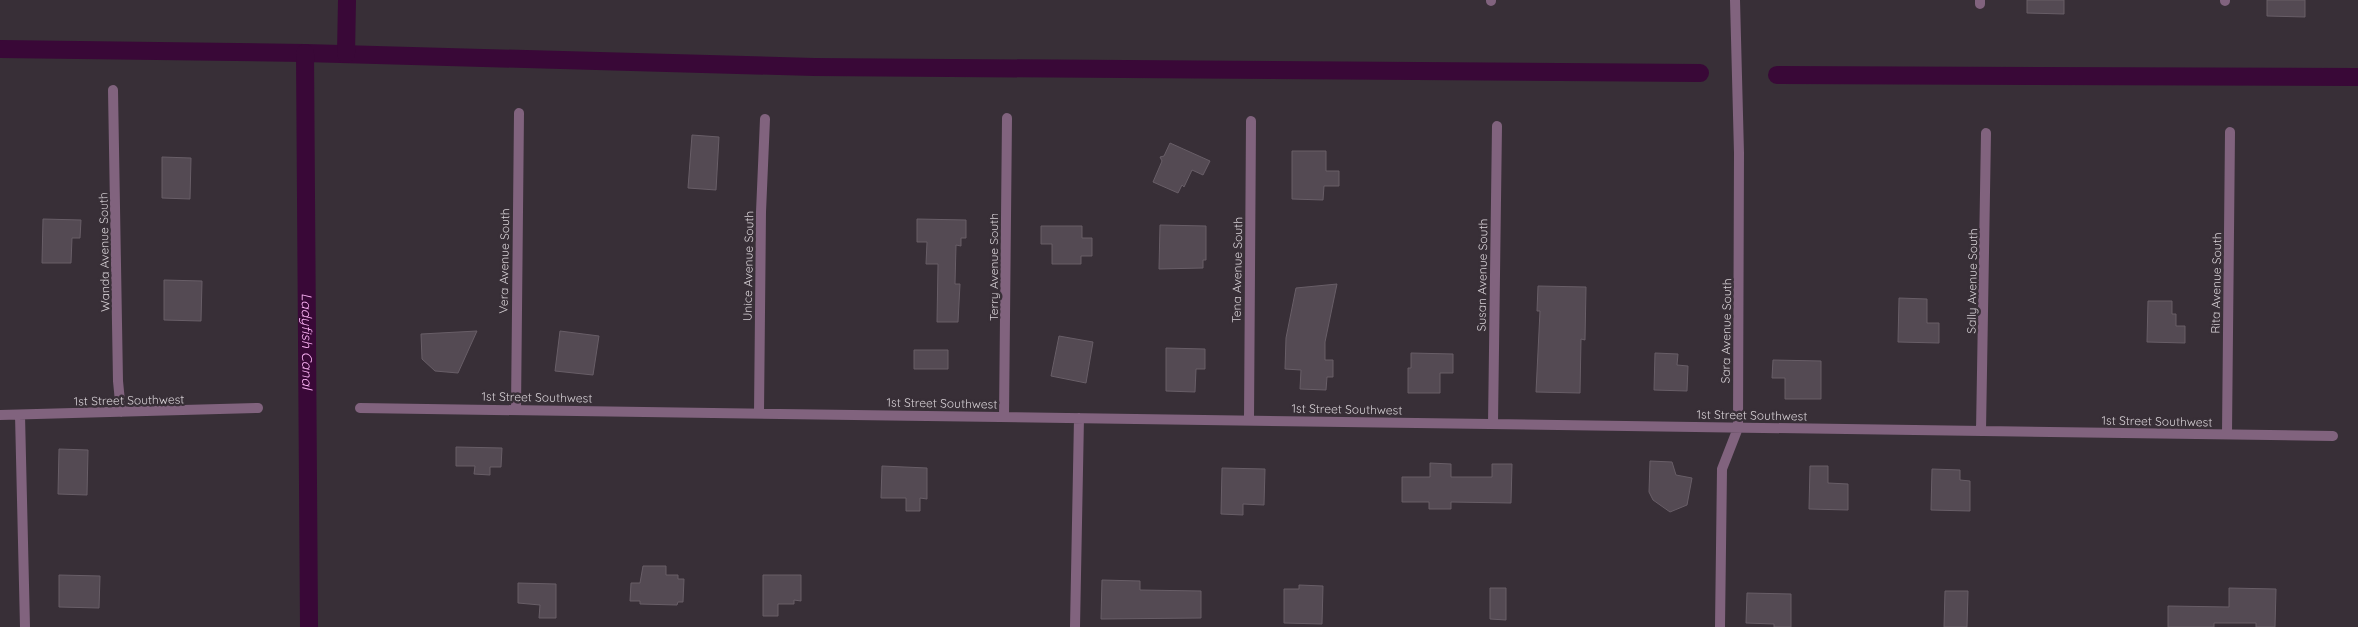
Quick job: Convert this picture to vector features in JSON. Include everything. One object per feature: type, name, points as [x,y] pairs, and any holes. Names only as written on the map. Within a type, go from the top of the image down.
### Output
[{"type":"street","name":"Sara Avenue South","points":[[1720,627],[1722,469],[1738,428],[1739,153],[1735,0]]},
{"type":"street","name":"Wanda Avenue South","points":[[113,90],[118,381],[121,412]]},
{"type":"street","name":"Vera Avenue South","points":[[516,409],[519,113]]},
{"type":"street","name":"Terry Avenue South","points":[[1004,417],[1007,118]]},
{"type":"street","name":"Unice Avenue South","points":[[759,413],[764,119]]},
{"type":"street","name":"Tena Avenue South","points":[[1249,419],[1251,121]]},
{"type":"street","name":"Susan Avenue South","points":[[1493,424],[1496,126]]},
{"type":"street","name":"Rita Avenue South","points":[[2228,434],[2230,132]]},
{"type":"street","name":"Sally Avenue South","points":[[1982,431],[1986,133]]},
{"type":"street","name":"1st Street Southwest","points":[[0,416],[258,408]]},
{"type":"street","name":"1st Street Southwest","points":[[360,408],[1249,419],[2333,436]]},
{"type":"street","points":[[20,415],[25,627]]},
{"type":"street","points":[[1075,627],[1079,418]]},
{"type":"building","points":[[2027,0],[2064,0],[2064,14],[2027,13]]},
{"type":"building","points":[[2267,0],[2305,0],[2305,17],[2267,16]]},
{"type":"building","points":[[692,135],[719,137],[716,190],[688,188]]},
{"type":"building","points":[[1170,143],[1210,161],[1203,175],[1192,170],[1184,187],[1182,185],[1178,193],[1153,182],[1162,161],[1160,157],[1164,156]]},
{"type":"building","points":[[1292,151],[1326,151],[1326,171],[1339,171],[1339,186],[1324,186],[1323,200],[1292,199]]},
{"type":"building","points":[[162,157],[191,158],[190,199],[162,198]]},
{"type":"building","points":[[43,219],[81,220],[80,238],[72,238],[71,263],[42,263]]},
{"type":"building","points":[[917,219],[966,220],[966,238],[961,238],[961,246],[956,245],[955,284],[960,284],[958,322],[937,322],[938,264],[926,264],[927,242],[917,242]]},
{"type":"building","points":[[1160,225],[1206,226],[1206,260],[1203,260],[1203,268],[1159,269]]},
{"type":"building","points":[[1041,226],[1082,226],[1082,238],[1092,238],[1092,256],[1081,256],[1081,264],[1052,264],[1052,244],[1041,244]]},
{"type":"building","points":[[164,280],[202,281],[201,321],[164,320]]},
{"type":"building","points":[[1337,284],[1325,342],[1325,360],[1333,360],[1333,377],[1327,377],[1326,390],[1300,389],[1301,370],[1285,369],[1286,338],[1296,288]]},
{"type":"building","points":[[1538,286],[1586,287],[1585,340],[1581,339],[1580,393],[1536,392],[1540,311],[1537,311]]},
{"type":"building","points":[[1899,298],[1927,299],[1927,323],[1939,323],[1939,343],[1898,342]]},
{"type":"building","points":[[2148,301],[2172,301],[2172,314],[2176,314],[2176,326],[2185,326],[2185,343],[2147,342]]},
{"type":"building","points":[[477,331],[458,373],[435,371],[422,359],[421,334]]},
{"type":"building","points":[[560,331],[599,336],[593,375],[555,371]]},
{"type":"building","points":[[1059,336],[1093,342],[1086,383],[1051,376]]},
{"type":"building","points":[[1166,348],[1205,349],[1205,369],[1196,369],[1195,392],[1166,391]]},
{"type":"building","points":[[914,350],[948,350],[948,369],[914,369]]},
{"type":"building","points":[[1411,353],[1453,354],[1453,373],[1440,373],[1440,393],[1408,393],[1408,368],[1411,368]]},
{"type":"building","points":[[1655,353],[1678,354],[1677,365],[1688,366],[1687,391],[1654,390]]},
{"type":"building","points":[[1773,360],[1821,361],[1821,399],[1785,399],[1785,378],[1772,378]]},
{"type":"building","points":[[456,447],[502,448],[501,467],[490,467],[490,475],[474,474],[475,466],[456,466]]},
{"type":"building","points":[[59,449],[88,450],[87,495],[58,494]]},
{"type":"building","points":[[1650,461],[1672,462],[1676,475],[1692,478],[1687,505],[1670,512],[1653,500],[1649,492]]},
{"type":"building","points":[[1430,463],[1451,464],[1451,477],[1492,477],[1492,464],[1512,464],[1511,503],[1451,502],[1451,509],[1429,509],[1429,502],[1402,502],[1402,477],[1430,477]]},
{"type":"building","points":[[882,466],[927,468],[927,499],[920,498],[920,511],[906,511],[906,498],[881,498]]},
{"type":"building","points":[[1810,466],[1828,466],[1828,483],[1848,484],[1848,510],[1809,509]]},
{"type":"building","points":[[1222,468],[1265,469],[1264,505],[1243,504],[1243,515],[1221,514]]},
{"type":"building","points":[[1932,469],[1960,470],[1960,480],[1970,481],[1970,511],[1931,510]]},
{"type":"building","points":[[643,566],[666,566],[666,575],[678,575],[678,579],[684,579],[683,602],[678,602],[677,605],[640,604],[640,601],[630,601],[631,583],[640,583]]},
{"type":"building","points":[[59,575],[100,576],[99,608],[59,607]]},
{"type":"building","points":[[763,575],[801,575],[801,601],[794,600],[794,604],[778,604],[778,616],[763,616]]},
{"type":"building","points":[[1102,580],[1140,581],[1140,590],[1201,591],[1201,618],[1101,619]]},
{"type":"building","points":[[518,583],[556,584],[556,618],[539,618],[540,605],[518,603]]},
{"type":"building","points":[[1299,585],[1323,586],[1322,624],[1284,623],[1284,589],[1299,589]]},
{"type":"building","points":[[1490,588],[1506,588],[1506,620],[1490,619]]},
{"type":"building","points":[[2229,588],[2276,589],[2275,627],[2256,627],[2256,623],[2214,623],[2214,627],[2168,627],[2168,606],[2229,607]]},
{"type":"building","points":[[1945,591],[1968,591],[1967,627],[1944,627]]},
{"type":"building","points":[[1747,593],[1791,594],[1791,627],[1774,627],[1774,624],[1746,623]]},
{"type":"waterway","name":"Ladyfish Canal","points":[[346,54],[347,0]]},
{"type":"waterway","points":[[0,49],[305,53],[814,67],[1700,73]]},
{"type":"waterway","name":"Ladyfish Canal","points":[[305,53],[309,627]]},
{"type":"waterway","points":[[1777,75],[2358,77]]}]
